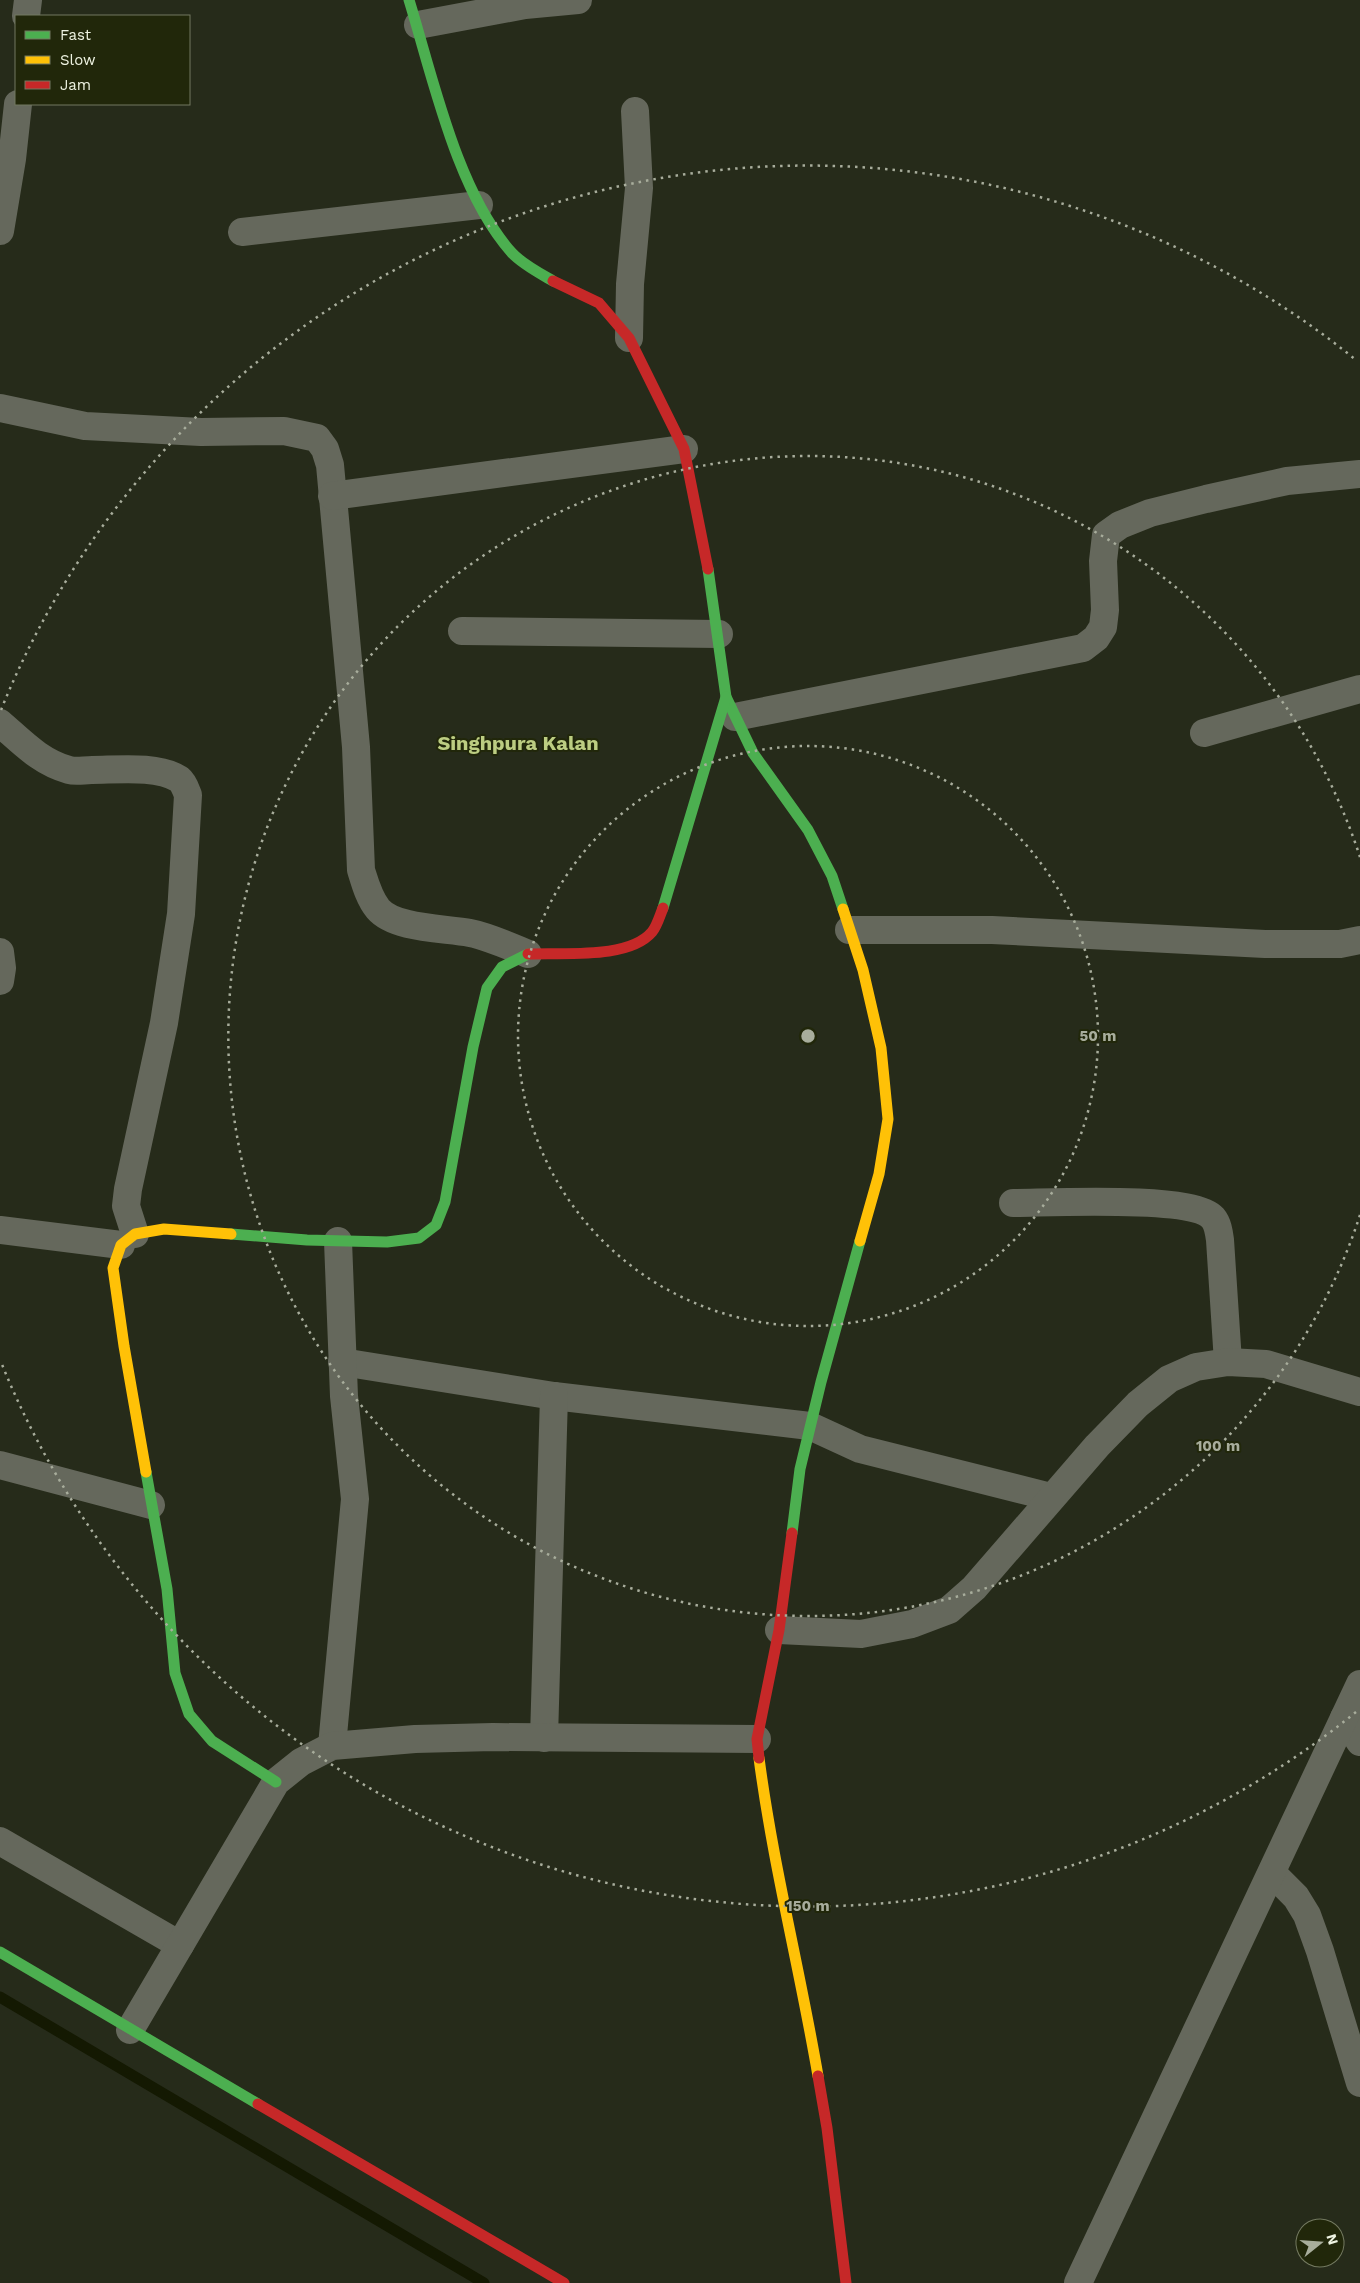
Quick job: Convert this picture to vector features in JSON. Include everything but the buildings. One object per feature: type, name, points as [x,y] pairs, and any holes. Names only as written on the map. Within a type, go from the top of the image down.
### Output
[{"type":"street","points":[[26,15],[28,0]]},
{"type":"street","points":[[578,0],[414,12],[456,149],[479,205],[513,254],[551,280],[598,303],[629,338],[684,449],[707,562],[731,707],[753,753],[808,830],[832,876],[863,970],[881,1048],[888,1119],[879,1174],[800,1468],[779,1630],[757,1739],[766,1812],[804,1999],[827,2128],[846,2283]]},
{"type":"street","points":[[0,231],[12,159],[18,105]]},
{"type":"street","points":[[629,338],[630,284],[639,188],[635,111]]},
{"type":"street","points":[[242,232],[479,205]]},
{"type":"street","points":[[0,408],[85,426],[201,432],[284,432],[305,434],[317,438],[325,449],[330,465],[356,748],[361,870],[367,889],[378,909],[388,917],[410,924],[470,933],[528,954]]},
{"type":"street","points":[[332,496],[684,449]]},
{"type":"street","points":[[731,707],[1083,648],[1096,638],[1103,627],[1105,610],[1103,561],[1106,535],[1120,525],[1150,512],[1287,481],[1360,474]]},
{"type":"street","points":[[462,631],[718,634]]},
{"type":"street","points":[[1204,733],[1360,689]]},
{"type":"street","points":[[0,1230],[128,1240],[164,1230],[338,1241],[387,1242],[419,1238],[436,1225],[445,1202],[473,1047],[487,988],[502,967],[528,954],[559,952],[600,954],[638,943],[652,932],[661,912],[731,707]]},
{"type":"street","points":[[0,723],[36,756],[53,764],[72,771],[137,770],[162,773],[179,779],[188,795],[187,837],[180,924],[164,1023],[128,1189],[126,1206],[128,1240],[113,1268],[151,1506],[167,1589],[175,1673],[189,1714],[212,1741],[276,1782]]},
{"type":"street","points":[[849,930],[992,930],[1290,944],[1340,944],[1360,940]]},
{"type":"street","points":[[0,952],[2,961],[0,981]]},
{"type":"street","points":[[1013,1203],[1154,1204],[1193,1208],[1213,1218],[1218,1228],[1220,1240],[1228,1362]]},
{"type":"street","points":[[332,1746],[355,1499],[342,1362],[338,1241]]},
{"type":"street","points":[[342,1362],[554,1396],[810,1426],[860,1449],[1051,1498]]},
{"type":"street","points":[[779,1630],[860,1634],[912,1624],[949,1610],[974,1588],[1096,1446],[1138,1404],[1169,1379],[1196,1367],[1228,1362],[1266,1364],[1360,1392]]},
{"type":"street","points":[[544,1738],[554,1396]]},
{"type":"street","points":[[0,1465],[151,1506]]},
{"type":"street","points":[[1078,2283],[1360,1684]]},
{"type":"street","points":[[1344,1718],[1360,1742]]},
{"type":"street","points":[[130,2030],[276,1782],[301,1762],[332,1746],[415,1739],[757,1739]]},
{"type":"street","points":[[0,1841],[180,1945]]},
{"type":"street","points":[[1272,1873],[1296,1897],[1307,1915],[1320,1951],[1360,2083]]},
{"type":"street","points":[[0,1952],[564,2283]]},
{"type":"waterway","points":[[0,1997],[484,2283]]},
{"type":"traffic: fast","points":[[409,0],[449,133],[476,199],[493,228],[512,253],[526,265],[553,281]]},
{"type":"traffic: fast","points":[[708,569],[726,697],[753,753],[808,830],[832,876],[843,909]]},
{"type":"traffic: fast","points":[[663,908],[726,697]]},
{"type":"traffic: fast","points":[[231,1234],[307,1240],[387,1242],[419,1238],[436,1225],[445,1202],[473,1047],[487,988],[502,967],[528,954]]},
{"type":"traffic: fast","points":[[792,1533],[800,1469],[821,1382],[860,1241]]},
{"type":"traffic: fast","points":[[146,1472],[167,1589],[175,1673],[189,1714],[212,1741],[276,1782]]},
{"type":"traffic: fast","points":[[0,1952],[258,2104]]},
{"type":"traffic: slow","points":[[843,909],[863,970],[881,1048],[888,1119],[879,1174],[860,1241]]},
{"type":"traffic: slow","points":[[146,1472],[124,1346],[113,1268],[121,1245],[135,1234],[164,1229],[231,1234]]},
{"type":"traffic: slow","points":[[759,1758],[779,1878],[818,2076]]},
{"type":"traffic: jam","points":[[553,281],[599,303],[629,338],[684,449],[708,569]]},
{"type":"traffic: jam","points":[[528,954],[594,953],[627,947],[641,941],[652,932],[663,908]]},
{"type":"traffic: jam","points":[[759,1758],[757,1739],[779,1630],[792,1533]]},
{"type":"traffic: jam","points":[[818,2076],[827,2128],[846,2283]]},
{"type":"traffic: jam","points":[[258,2104],[564,2283]]},
{"type":"district","name":"Singhpura Kalan","points":[[518,743]]}]
